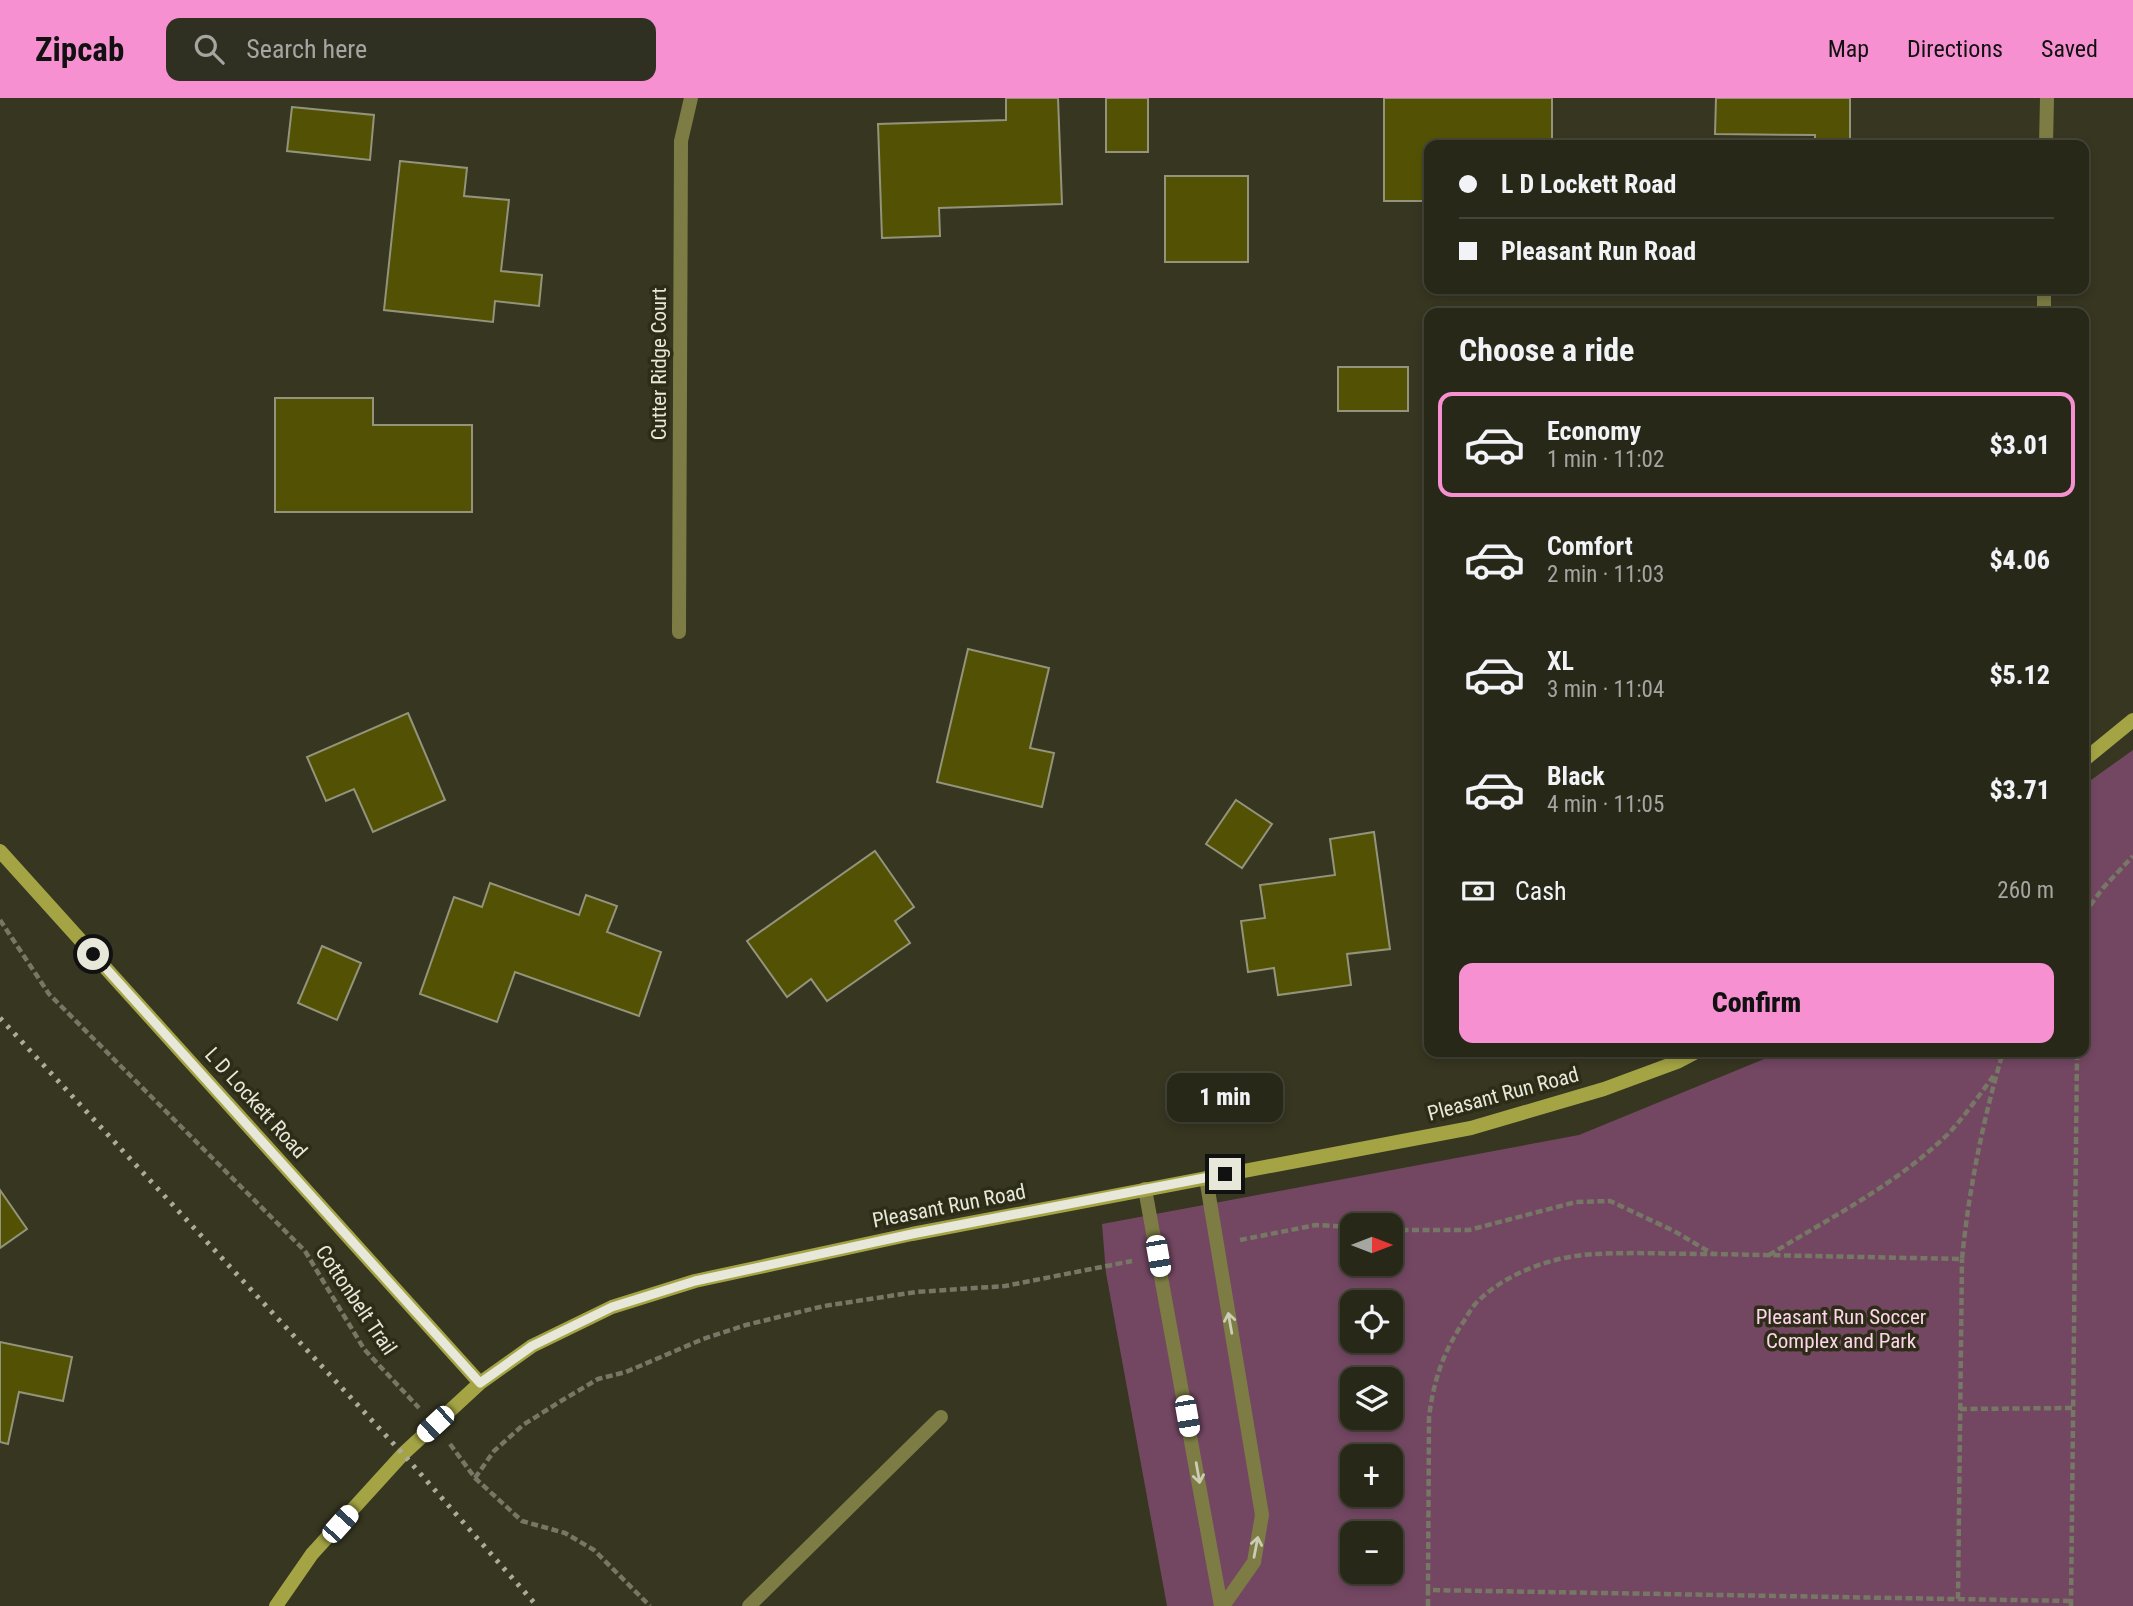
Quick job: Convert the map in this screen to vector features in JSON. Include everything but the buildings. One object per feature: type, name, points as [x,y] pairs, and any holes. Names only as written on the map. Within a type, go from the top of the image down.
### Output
[{"type":"main road","points":[[2089,757],[2133,720]]},
{"type":"main road","name":"L D Lockett Road","points":[[0,851],[480,1383]]},
{"type":"main road","name":"Pleasant Run Road","points":[[276,1606],[312,1554],[403,1454],[480,1383],[532,1346],[612,1307],[695,1281],[912,1234],[1471,1128],[1604,1089],[1686,1057]]},
{"type":"street","name":"Cutter Ridge Court","points":[[679,632],[681,141],[691,98]]},
{"type":"street","points":[[2046,140],[2047,98]]},
{"type":"street","points":[[1206,1178],[1262,1515],[1254,1562],[1222,1606]]},
{"type":"street","points":[[1145,1189],[1222,1606]]},
{"type":"street","points":[[749,1606],[941,1417]]},
{"type":"path","points":[[2089,907],[2133,856]]},
{"type":"path","name":"Cottonbelt Trail","points":[[0,920],[49,994],[305,1251],[364,1349],[435,1424],[475,1478],[522,1521],[565,1533],[594,1550],[650,1606]]},
{"type":"path","points":[[1958,1599],[1962,1259],[1971,1181],[2002,1057]]},
{"type":"path","points":[[1428,1590],[2071,1603],[2077,1057]]},
{"type":"path","points":[[1768,1255],[1913,1164],[1948,1133],[1998,1070]]},
{"type":"path","points":[[1404,1230],[1469,1230],[1576,1202],[1609,1201],[1674,1231],[1713,1254]]},
{"type":"path","points":[[1217,1244],[1316,1225],[1340,1226]]},
{"type":"path","points":[[1426,1606],[1429,1417],[1432,1391],[1442,1359],[1458,1330],[1476,1302],[1500,1285],[1527,1270],[1557,1260],[1594,1254],[1962,1259]]},
{"type":"path","points":[[475,1478],[494,1451],[523,1425],[598,1379],[626,1372],[703,1339],[746,1325],[824,1306],[916,1292],[1005,1286],[1158,1256]]},
{"type":"path","points":[[1960,1409],[2073,1408]]},
{"type":"green space","name":"Pleasant Run Soccer Complex and Park","points":[[2133,750],[2133,1606],[1167,1606],[1106,1273],[1102,1224],[1579,1135],[1769,1057],[2089,1057],[2089,781]]},
{"type":"railway","points":[[0,1018],[403,1454],[537,1606]]},
{"type":"route","points":[[93,954],[480,1383],[532,1346],[612,1307],[695,1281],[912,1234],[1225,1174]]}]
